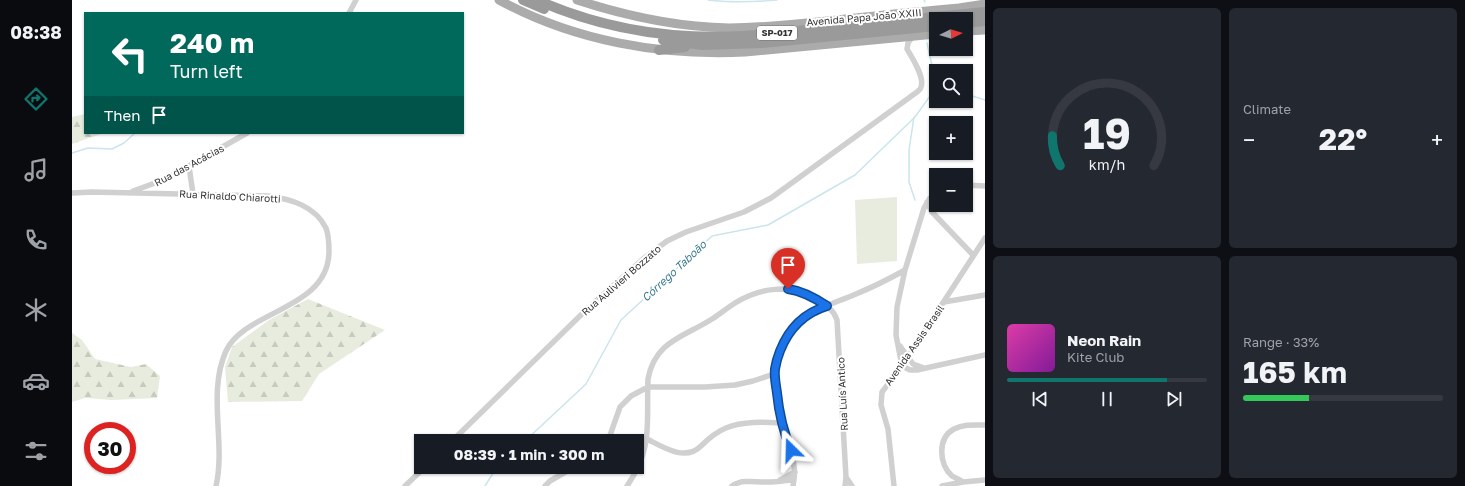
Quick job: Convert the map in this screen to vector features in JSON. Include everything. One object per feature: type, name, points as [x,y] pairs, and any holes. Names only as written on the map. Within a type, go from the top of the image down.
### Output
[{"type":"highway","name":"Avenida Papa João XXIII","points":[[524,0],[559,16],[596,28],[641,38],[703,45],[762,43],[985,12]]},
{"type":"highway","name":"Avenida Papa João XXIII","points":[[537,0],[563,11],[621,28],[684,35],[743,36],[872,28],[929,26]]},
{"type":"highway","points":[[554,0],[606,18],[684,35]]},
{"type":"highway","points":[[973,22],[985,21]]},
{"type":"highway","points":[[659,50],[703,45]]},
{"type":"main road","points":[[498,0],[540,20],[570,31],[619,44],[659,50],[714,54],[929,35]]},
{"type":"main road","name":"Avenida Papa João XXIII","points":[[577,0],[600,8],[646,19],[686,25],[728,28],[776,26],[959,8],[985,4]]},
{"type":"main road","points":[[973,31],[985,30]]},
{"type":"street","points":[[350,12],[356,0]]},
{"type":"street","name":"Rua Aulivieri Bozzato","points":[[459,434],[587,309],[643,259],[667,241],[686,232],[744,212],[771,198],[917,92],[921,87],[922,80],[918,68],[907,49],[907,46],[913,36]]},
{"type":"street","name":"Rua das Acácias","points":[[128,192],[157,183],[245,134]]},
{"type":"street","points":[[189,166],[193,194]]},
{"type":"street","points":[[973,185],[985,186]]},
{"type":"street","name":"Rua Rinaldo Chiarotti","points":[[72,193],[128,192],[268,196],[282,198],[306,206],[315,213],[327,231],[329,258],[324,272],[315,286],[294,303],[243,332],[227,349],[219,373],[218,470],[216,485]]},
{"type":"street","points":[[927,202],[929,206]]},
{"type":"street","points":[[927,202],[905,270],[897,308],[896,324],[902,366],[914,370],[985,355]]},
{"type":"street","points":[[922,216],[932,212],[973,255]]},
{"type":"street","name":"Avenida Assis Brasil","points":[[894,486],[888,429],[882,411],[882,392],[885,386],[902,366],[985,238]]},
{"type":"street","points":[[780,480],[794,483],[795,472],[794,458],[781,423],[774,374],[775,366],[783,343],[795,325],[809,314],[879,284],[905,270]]},
{"type":"street","points":[[626,486],[640,463],[647,439],[649,372],[658,354],[664,347],[679,336],[712,319],[742,299],[767,290],[788,289],[802,292],[827,306]]},
{"type":"street","points":[[944,302],[985,295]]},
{"type":"street","name":"Rua Luís Antico","points":[[827,306],[835,314],[837,320],[846,477],[845,486]]},
{"type":"street","points":[[898,344],[907,357],[917,366],[926,368]]},
{"type":"street","points":[[610,434],[620,407],[631,396],[648,387],[705,387],[735,385],[762,379],[774,374]]},
{"type":"street","points":[[647,439],[672,451],[688,454],[695,452],[718,432],[726,428],[759,422],[781,423]]},
{"type":"street","points":[[964,482],[951,475],[944,463],[942,457],[943,442],[946,435],[953,430],[967,426],[985,425]]},
{"type":"street","points":[[732,486],[743,481],[771,482],[780,480],[795,472]]},
{"type":"street","points":[[405,486],[418,474]]},
{"type":"street","points":[[545,486],[550,481],[562,474]]},
{"type":"street","points":[[846,477],[852,486]]},
{"type":"street","points":[[942,486],[982,480],[985,485]]},
{"type":"green space","points":[[84,114],[84,134],[101,134],[72,144],[72,117]]},
{"type":"green space","points":[[897,197],[897,261],[857,264],[855,200]]},
{"type":"green space","points":[[308,299],[385,330],[319,374],[302,401],[228,402],[225,367],[232,347],[269,320]]},
{"type":"green space","points":[[72,333],[82,340],[95,359],[131,367],[146,364],[160,376],[157,398],[112,400],[85,398],[72,402]]},
{"type":"waterway","points":[[708,0],[725,2],[777,0]]},
{"type":"waterway","points":[[927,43],[932,64]]},
{"type":"waterway","name":"Córrego Taboão","points":[[973,96],[985,100]]},
{"type":"waterway","name":"Córrego Taboão","points":[[532,434],[586,384],[621,320],[712,236],[768,225],[855,175],[915,117],[929,97]]},
{"type":"waterway","points":[[914,117],[909,150],[909,182],[915,200]]},
{"type":"waterway","points":[[72,153],[88,148],[112,149],[124,143],[134,134]]},
{"type":"waterway","name":"Córrego Taboão","points":[[485,486],[493,474]]},
{"type":"route","points":[[788,289],[802,292],[827,306],[817,309],[795,325],[786,338],[775,366],[774,374],[780,418],[791,450]]}]
